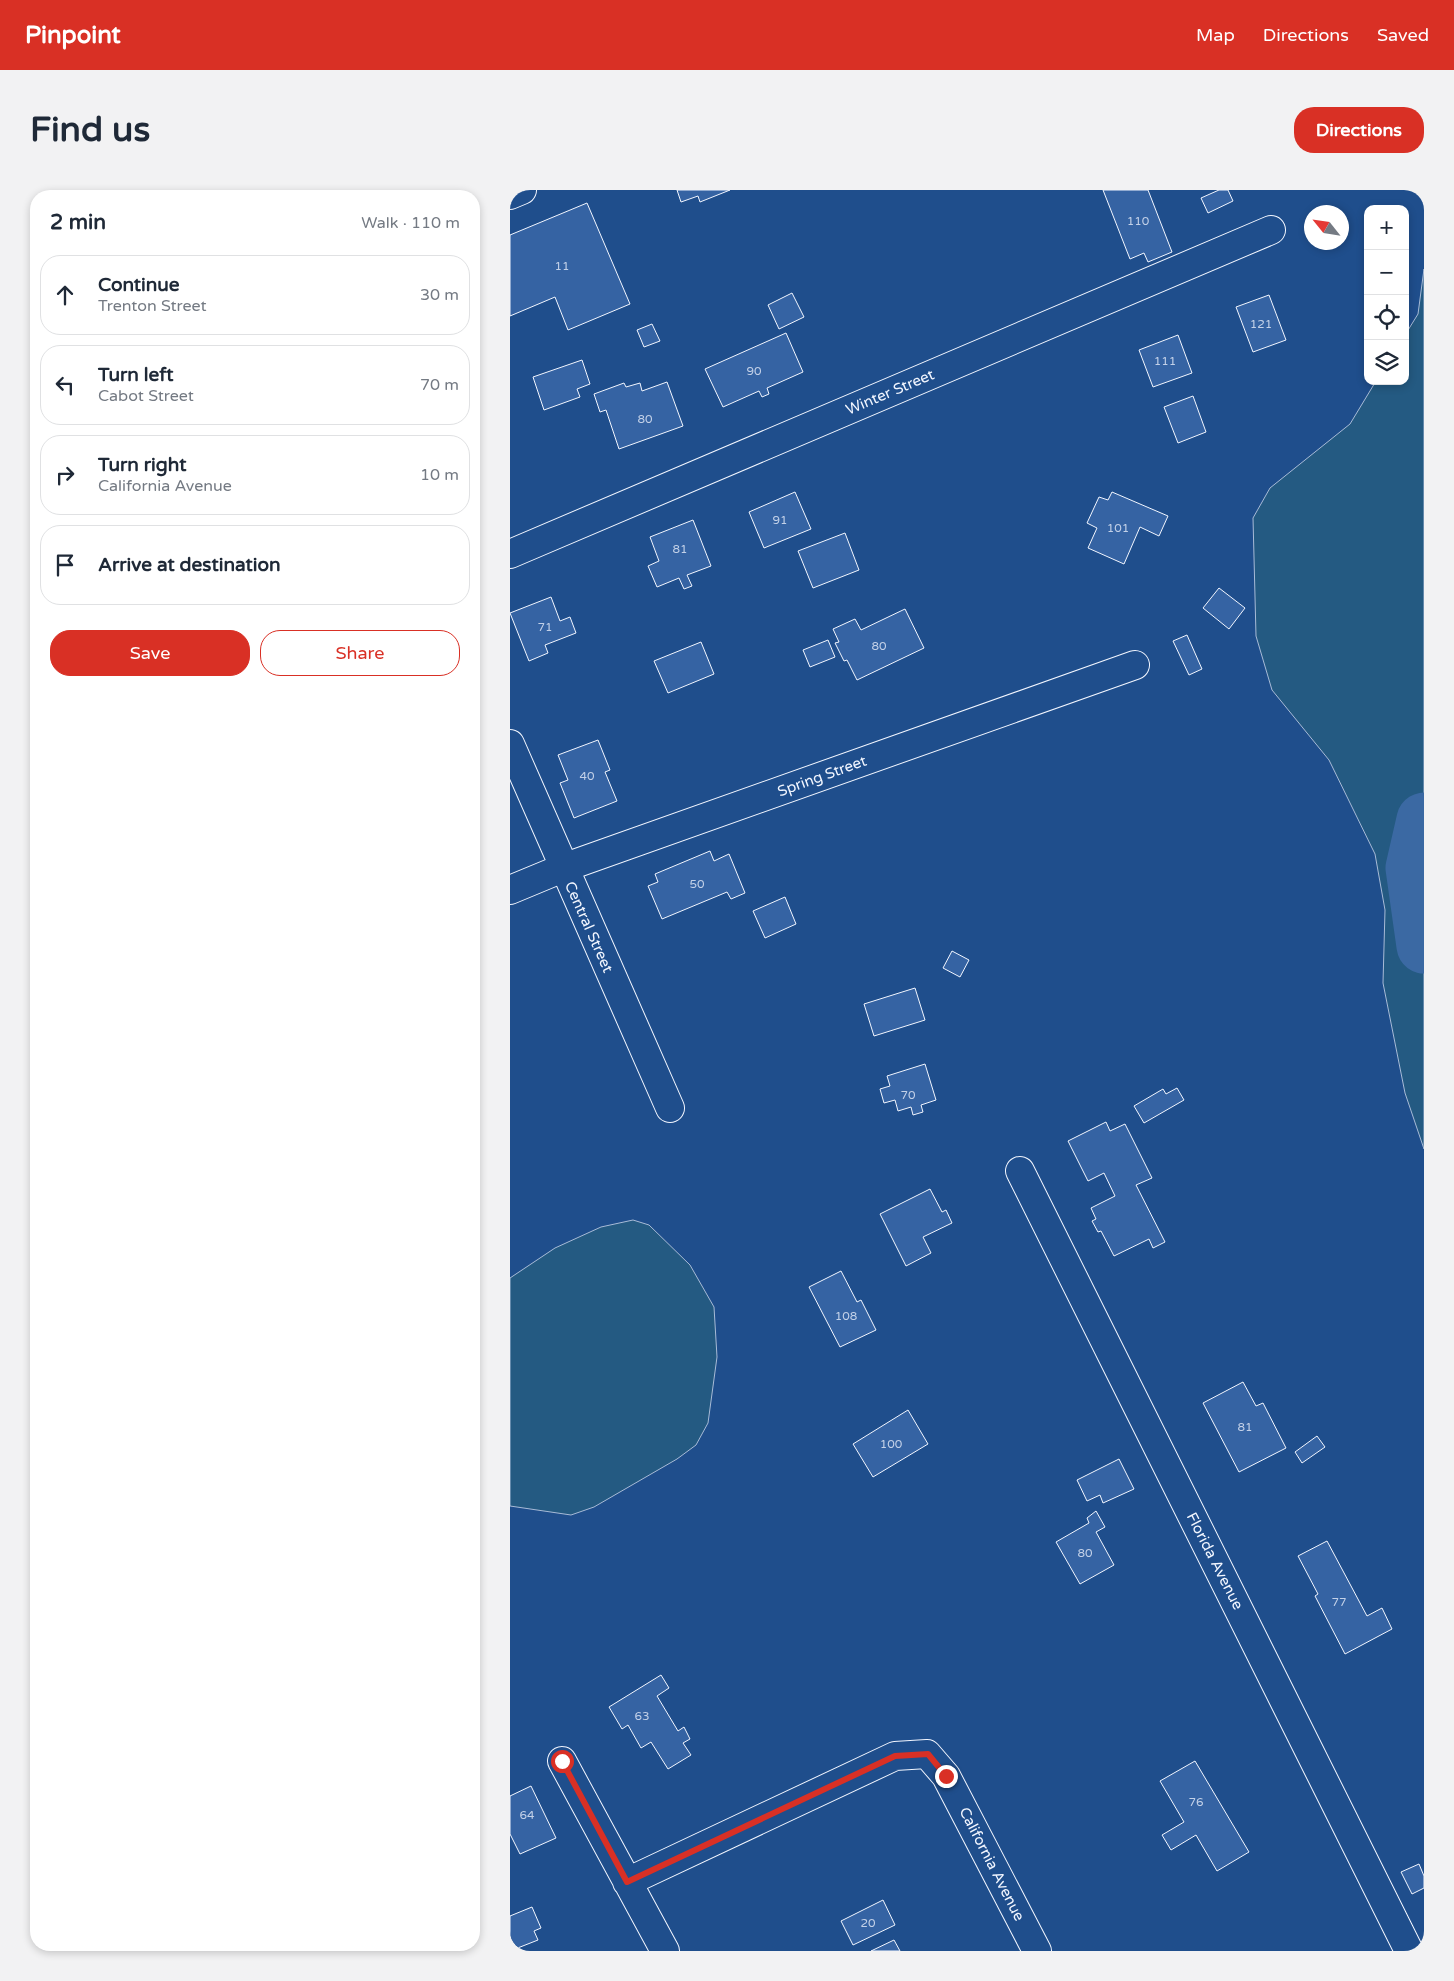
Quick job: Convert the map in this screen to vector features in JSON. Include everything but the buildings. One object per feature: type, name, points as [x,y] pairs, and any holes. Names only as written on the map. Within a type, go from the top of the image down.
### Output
[{"type":"street","points":[[510,195],[522,190]]},
{"type":"street","name":"Winter Street","points":[[510,554],[1271,230]]},
{"type":"street","name":"Spring Street","points":[[510,890],[563,868],[1135,665]]},
{"type":"street","name":"Central Street","points":[[510,744],[670,1108]]},
{"type":"street","name":"Florida Avenue","points":[[1020,1171],[1409,1951]]},
{"type":"street","name":"California Avenue","points":[[627,1882],[895,1756],[928,1754],[946,1776],[1037,1951]]},
{"type":"street","points":[[562,1761],[664,1951]]},
{"type":"shaded area","points":[[1424,269],[1424,1149],[1405,1093],[1383,983],[1385,910],[1375,854],[1329,760],[1272,690],[1256,636],[1253,518],[1270,488],[1350,424],[1374,385],[1409,385],[1409,329],[1418,314]]},
{"type":"shaded area","points":[[633,1220],[649,1225],[690,1265],[714,1307],[717,1357],[708,1423],[696,1445],[677,1459],[594,1507],[571,1515],[510,1506],[510,1278],[555,1248],[601,1227]]},
{"type":"waterway","points":[[1424,820],[1413,868],[1424,946]]},
{"type":"route","points":[[562,1761],[627,1882],[895,1756],[928,1754],[946,1776]]}]
